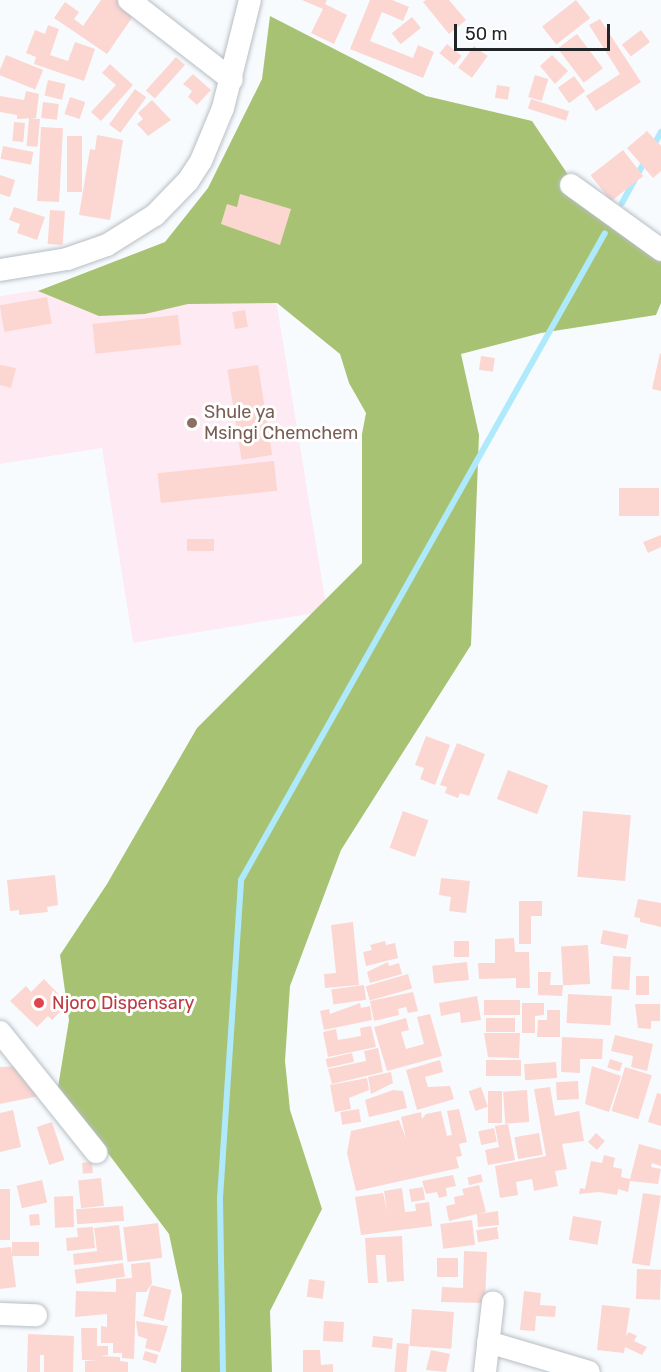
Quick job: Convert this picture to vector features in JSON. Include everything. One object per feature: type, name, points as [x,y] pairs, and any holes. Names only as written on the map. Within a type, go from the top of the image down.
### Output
[{"type":"street","points":[[129,0],[232,80]]},
{"type":"street","points":[[0,270],[67,259],[107,245],[155,215],[201,160],[232,80],[250,0]]},
{"type":"street","points":[[571,184],[661,250]]},
{"type":"street","points":[[0,1032],[96,1152]]},
{"type":"street","points":[[485,1372],[493,1302]]},
{"type":"street","points":[[0,1314],[36,1315]]},
{"type":"street","points":[[488,1342],[589,1372]]},
{"type":"shaded area","points":[[272,275],[327,611],[133,643],[102,448],[0,464],[0,296],[83,283]]},
{"type":"green space","points":[[270,16],[426,96],[532,121],[585,200],[661,259],[661,303],[656,315],[541,333],[461,354],[479,435],[471,645],[341,850],[290,986],[285,1061],[290,1110],[322,1209],[270,1311],[272,1372],[181,1372],[182,1295],[169,1234],[58,1087],[69,1020],[60,955],[107,884],[197,728],[362,563],[362,434],[366,413],[349,383],[340,354],[277,303],[188,304],[145,314],[99,316],[38,291],[165,242],[208,188],[262,79]]},
{"type":"building","points":[[101,0],[119,0],[136,12],[107,54],[54,18],[65,2],[79,12],[74,19],[83,26]]},
{"type":"building","points":[[302,0],[327,0],[325,4],[347,15],[334,44],[311,33],[323,9]]},
{"type":"building","points":[[370,0],[392,0],[409,7],[403,21],[382,12],[370,41],[413,58],[418,45],[434,52],[423,78],[350,49]]},
{"type":"building","points":[[449,0],[466,20],[449,34],[423,2]]},
{"type":"building","points":[[576,0],[590,18],[556,45],[542,26]]},
{"type":"building","points":[[412,17],[421,28],[401,44],[392,33]]},
{"type":"building","points":[[600,19],[641,82],[596,111],[586,96],[620,74],[589,25]]},
{"type":"building","points":[[48,25],[59,29],[50,55],[68,61],[75,42],[95,49],[84,81],[34,64],[36,57],[26,53],[35,30],[45,34]]},
{"type":"building","points":[[641,30],[650,42],[631,56],[622,44]]},
{"type":"building","points":[[577,34],[603,68],[584,83],[558,48]]},
{"type":"building","points":[[447,44],[462,56],[454,65],[439,53]]},
{"type":"building","points":[[474,46],[488,56],[472,78],[458,68]]},
{"type":"building","points":[[6,55],[43,70],[35,89],[0,75]]},
{"type":"building","points":[[552,55],[568,71],[555,84],[540,66]]},
{"type":"building","points":[[176,57],[185,65],[155,98],[146,90]]},
{"type":"building","points":[[110,64],[133,85],[101,121],[91,112],[116,85],[102,73]]},
{"type":"building","points":[[193,74],[211,90],[197,105],[188,97],[192,91],[183,84]]},
{"type":"building","points":[[535,75],[548,79],[542,101],[528,97]]},
{"type":"building","points":[[574,76],[585,91],[569,103],[558,88]]},
{"type":"building","points":[[48,80],[66,84],[62,100],[44,96]]},
{"type":"building","points":[[497,85],[510,87],[508,100],[495,98]]},
{"type":"building","points":[[135,89],[146,97],[120,133],[109,125]]},
{"type":"building","points":[[26,91],[39,94],[36,118],[17,119],[17,115],[0,112],[0,96],[24,100]]},
{"type":"building","points":[[70,97],[85,102],[80,119],[64,114]]},
{"type":"building","points":[[531,99],[569,111],[566,121],[528,109]]},
{"type":"building","points":[[152,100],[171,120],[148,136],[137,124],[143,119],[138,113]]},
{"type":"building","points":[[43,102],[59,104],[57,120],[41,118]]},
{"type":"building","points":[[29,118],[40,119],[38,147],[27,146]]},
{"type":"building","points":[[14,122],[25,123],[23,142],[12,141]]},
{"type":"building","points":[[41,127],[63,128],[59,202],[37,201]]},
{"type":"building","points":[[647,131],[661,146],[661,171],[653,178],[627,148]]},
{"type":"building","points":[[97,135],[123,140],[110,220],[79,215],[90,149],[95,150]]},
{"type":"building","points":[[67,136],[82,136],[82,192],[67,192]]},
{"type":"building","points":[[3,146],[33,152],[31,165],[1,159]]},
{"type":"building","points":[[623,150],[643,176],[611,201],[591,175]]},
{"type":"building","points":[[0,175],[15,180],[10,197],[0,194]]},
{"type":"building","points":[[240,194],[291,209],[280,245],[221,224],[227,204],[237,207]]},
{"type":"building","points":[[14,207],[45,217],[37,240],[17,233],[20,224],[9,220]]},
{"type":"building","points":[[50,210],[65,211],[63,245],[48,244]]},
{"type":"building","points":[[47,297],[52,324],[4,332],[0,305]]},
{"type":"building","points":[[245,310],[248,327],[235,329],[232,312]]},
{"type":"building","points":[[178,315],[181,345],[96,354],[92,324]]},
{"type":"building","points":[[661,354],[661,391],[652,389]]},
{"type":"building","points":[[481,356],[495,358],[493,372],[479,370]]},
{"type":"building","points":[[0,365],[16,368],[11,388],[0,385]]},
{"type":"building","points":[[258,365],[272,455],[242,460],[227,370]]},
{"type":"building","points":[[274,461],[277,491],[161,503],[158,473]]},
{"type":"building","points":[[619,488],[659,488],[659,516],[619,516]]},
{"type":"building","points":[[661,535],[661,547],[648,553],[643,542]]},
{"type":"building","points":[[187,539],[214,539],[214,551],[187,551]]},
{"type":"building","points":[[426,736],[450,745],[435,785],[420,779],[424,768],[415,765]]},
{"type":"building","points":[[457,743],[485,754],[469,796],[460,793],[458,798],[445,793],[447,787],[440,785]]},
{"type":"building","points":[[508,770],[548,785],[537,814],[497,799]]},
{"type":"building","points":[[403,811],[428,820],[415,857],[390,848]]},
{"type":"building","points":[[583,811],[631,815],[625,881],[577,877]]},
{"type":"building","points":[[55,875],[58,905],[47,907],[48,912],[19,915],[19,910],[10,911],[7,880]]},
{"type":"building","points":[[441,878],[470,881],[466,913],[449,911],[451,897],[439,895]]},
{"type":"building","points":[[638,899],[661,903],[661,927],[640,922],[640,918],[634,917]]},
{"type":"building","points":[[519,901],[542,901],[542,916],[531,916],[531,944],[519,944]]},
{"type":"building","points":[[353,922],[359,985],[325,988],[324,974],[336,973],[331,925]]},
{"type":"building","points":[[603,930],[629,935],[626,949],[600,944]]},
{"type":"building","points":[[514,938],[515,952],[529,952],[530,988],[516,988],[516,978],[479,979],[478,963],[495,963],[495,939]]},
{"type":"building","points":[[385,941],[386,945],[395,943],[398,958],[366,966],[363,952],[372,950],[370,945]]},
{"type":"building","points":[[454,941],[469,941],[469,957],[454,957]]},
{"type":"building","points":[[588,945],[590,984],[563,985],[561,946]]},
{"type":"building","points":[[613,956],[631,957],[629,990],[611,989]]},
{"type":"building","points":[[388,962],[389,966],[399,963],[402,974],[370,983],[367,972]]},
{"type":"building","points":[[467,962],[469,980],[434,984],[432,966]]},
{"type":"building","points":[[538,972],[551,972],[550,985],[563,985],[562,996],[538,995]]},
{"type":"building","points":[[408,974],[412,988],[370,1001],[366,986]]},
{"type":"building","points":[[636,976],[649,976],[649,995],[636,995]]},
{"type":"building","name":"Njoro Dispensary","points":[[44,979],[68,1004],[52,1020],[48,1016],[37,1027],[10,1001],[26,986],[31,992]]},
{"type":"building","points":[[364,985],[366,1000],[333,1004],[331,990]]},
{"type":"building","points":[[413,992],[418,1011],[408,1013],[406,1007],[398,1009],[399,1015],[374,1021],[370,1001]]},
{"type":"building","points":[[568,994],[612,996],[610,1025],[566,1023]]},
{"type":"building","points":[[477,996],[481,1020],[461,1023],[460,1012],[441,1016],[439,1003]]},
{"type":"building","points":[[484,1000],[520,1000],[520,1015],[484,1015]]},
{"type":"building","points":[[360,1003],[361,1008],[370,1006],[372,1020],[324,1030],[320,1011],[329,1009],[330,1014]]},
{"type":"building","points":[[522,1003],[544,1003],[544,1015],[535,1016],[535,1033],[522,1033]]},
{"type":"building","points":[[635,1004],[660,1004],[660,1021],[651,1021],[651,1029],[638,1028]]},
{"type":"building","points":[[547,1010],[560,1010],[560,1037],[537,1037],[538,1020],[547,1020]]},
{"type":"building","points":[[430,1014],[442,1056],[387,1071],[374,1027],[406,1018],[409,1030],[401,1032],[406,1049],[424,1044],[417,1017]]},
{"type":"building","points":[[486,1018],[515,1018],[515,1032],[486,1032]]},
{"type":"building","points":[[371,1026],[376,1047],[328,1057],[323,1032],[336,1029],[338,1040],[361,1036],[360,1028]]},
{"type":"building","points":[[484,1033],[520,1033],[519,1058],[488,1057]]},
{"type":"building","points":[[615,1035],[653,1044],[647,1071],[631,1067],[633,1056],[611,1051]]},
{"type":"building","points":[[562,1037],[603,1039],[602,1059],[580,1059],[580,1073],[561,1072]]},
{"type":"building","points":[[378,1048],[383,1072],[332,1084],[328,1069],[366,1061],[364,1051]]},
{"type":"building","points":[[352,1053],[354,1062],[328,1068],[326,1059]]},
{"type":"building","points":[[610,1059],[622,1063],[620,1072],[607,1068]]},
{"type":"building","points":[[440,1060],[443,1072],[425,1077],[428,1087],[450,1086],[454,1099],[417,1110],[406,1070]]},
{"type":"building","points":[[486,1060],[521,1060],[521,1076],[486,1076]]},
{"type":"building","points":[[556,1062],[557,1078],[525,1080],[524,1064]]},
{"type":"building","points":[[20,1066],[39,1096],[0,1104],[0,1067]]},
{"type":"building","points":[[592,1066],[621,1076],[609,1112],[585,1104]]},
{"type":"building","points":[[625,1067],[652,1075],[638,1119],[612,1111]]},
{"type":"building","points":[[391,1072],[393,1083],[371,1094],[368,1077]]},
{"type":"building","points":[[367,1078],[369,1090],[349,1098],[351,1109],[335,1112],[330,1085]]},
{"type":"building","points":[[578,1081],[579,1099],[557,1100],[556,1082]]},
{"type":"building","points":[[481,1087],[488,1107],[476,1111],[469,1091]]},
{"type":"building","points":[[550,1087],[555,1116],[579,1111],[584,1141],[562,1144],[567,1169],[555,1171],[558,1186],[534,1191],[532,1179],[516,1182],[518,1195],[500,1198],[495,1166],[546,1156],[534,1089]]},
{"type":"building","points":[[393,1090],[403,1091],[407,1108],[369,1117],[365,1100]]},
{"type":"building","points":[[527,1090],[529,1122],[505,1124],[503,1092]]},
{"type":"building","points":[[488,1091],[502,1091],[502,1123],[488,1123]]},
{"type":"building","points":[[657,1093],[661,1094],[661,1126],[648,1122]]},
{"type":"building","points":[[359,1109],[361,1122],[342,1125],[340,1112]]},
{"type":"building","points":[[459,1109],[467,1142],[459,1144],[462,1156],[456,1157],[459,1168],[356,1191],[347,1153],[351,1131],[399,1120],[406,1139],[401,1117],[421,1112],[422,1119],[426,1114],[441,1111],[447,1136],[452,1135],[447,1111]]},
{"type":"building","points":[[13,1110],[21,1147],[0,1152],[0,1113]]},
{"type":"building","points":[[52,1122],[64,1160],[49,1165],[37,1127]]},
{"type":"building","points":[[508,1124],[515,1160],[488,1165],[485,1150],[499,1147],[495,1126]]},
{"type":"building","points":[[494,1128],[497,1142],[481,1145],[478,1131]]},
{"type":"building","points":[[539,1133],[543,1155],[518,1159],[514,1137]]},
{"type":"building","points":[[596,1133],[605,1141],[597,1150],[588,1142]]},
{"type":"building","points":[[639,1144],[661,1150],[661,1166],[652,1163],[651,1167],[661,1169],[658,1184],[630,1181],[628,1192],[618,1189],[617,1195],[599,1192],[579,1194],[580,1188],[585,1189],[591,1161],[602,1163],[604,1155],[615,1158],[613,1167],[622,1169],[621,1177],[630,1179]]},
{"type":"building","points":[[92,1162],[93,1173],[83,1174],[82,1163]]},
{"type":"building","points":[[481,1174],[483,1182],[469,1185],[467,1177]]},
{"type":"building","points":[[453,1175],[456,1186],[446,1188],[447,1196],[439,1198],[437,1192],[426,1194],[422,1181]]},
{"type":"building","points":[[101,1178],[104,1206],[81,1208],[78,1180]]},
{"type":"building","points":[[42,1180],[47,1202],[22,1208],[17,1186]]},
{"type":"building","points":[[479,1185],[486,1212],[478,1214],[498,1211],[499,1225],[478,1227],[477,1214],[449,1221],[446,1206],[455,1204],[454,1197],[464,1195],[462,1189]]},
{"type":"building","points":[[423,1187],[425,1200],[411,1202],[409,1189]]},
{"type":"building","points":[[402,1188],[405,1212],[416,1211],[415,1204],[429,1202],[432,1226],[361,1235],[355,1197],[383,1193],[387,1211],[384,1191]]},
{"type":"building","points":[[0,1189],[10,1189],[10,1240],[0,1240]]},
{"type":"building","points":[[643,1193],[661,1196],[650,1266],[632,1263]]},
{"type":"building","points":[[73,1196],[74,1227],[55,1228],[54,1197]]},
{"type":"building","points":[[123,1206],[124,1221],[77,1224],[76,1209]]},
{"type":"building","points":[[39,1214],[40,1225],[30,1226],[29,1215]]},
{"type":"building","points":[[573,1216],[602,1221],[597,1245],[569,1240]]},
{"type":"building","points":[[472,1220],[475,1245],[443,1249],[440,1224]]},
{"type":"building","points":[[158,1223],[162,1258],[128,1262],[123,1227]]},
{"type":"building","points":[[119,1225],[123,1260],[74,1265],[73,1254],[97,1251],[94,1228]]},
{"type":"building","points":[[93,1227],[95,1248],[67,1251],[66,1238],[78,1237],[77,1228]]},
{"type":"building","points":[[497,1227],[499,1239],[478,1242],[476,1230]]},
{"type":"building","points":[[402,1236],[404,1281],[387,1282],[385,1255],[376,1255],[378,1283],[368,1283],[365,1238]]},
{"type":"building","points":[[12,1242],[39,1242],[39,1256],[12,1256]]},
{"type":"building","points":[[11,1247],[16,1287],[0,1289],[0,1248]]},
{"type":"building","points":[[464,1251],[487,1252],[485,1303],[441,1302],[442,1287],[463,1288]]},
{"type":"building","points":[[437,1258],[458,1258],[458,1277],[437,1277]]},
{"type":"building","points":[[150,1262],[152,1283],[146,1292],[136,1292],[134,1359],[122,1358],[122,1353],[113,1353],[113,1343],[101,1343],[101,1326],[107,1327],[107,1314],[75,1317],[76,1291],[116,1292],[116,1279],[132,1278],[131,1264]]},
{"type":"building","points":[[123,1263],[125,1277],[76,1284],[74,1270]]},
{"type":"building","points":[[637,1269],[661,1270],[660,1300],[636,1299]]},
{"type":"building","points":[[309,1279],[325,1281],[323,1299],[307,1297]]},
{"type":"building","points":[[151,1285],[171,1290],[164,1321],[143,1316]]},
{"type":"building","points":[[524,1291],[541,1293],[540,1305],[556,1306],[555,1317],[536,1316],[535,1331],[520,1330]]},
{"type":"building","points":[[602,1305],[630,1308],[626,1336],[629,1332],[637,1336],[634,1341],[647,1347],[642,1355],[625,1347],[624,1353],[597,1350]]},
{"type":"building","points":[[412,1309],[454,1312],[451,1349],[409,1346]]},
{"type":"building","points":[[136,1321],[168,1326],[160,1352],[145,1348],[147,1339],[138,1336]]},
{"type":"building","points":[[324,1321],[344,1322],[343,1342],[323,1341]]},
{"type":"building","points":[[81,1328],[97,1328],[97,1346],[108,1346],[108,1355],[100,1356],[120,1357],[120,1361],[128,1362],[128,1372],[85,1372],[85,1361],[98,1360],[82,1360]]},
{"type":"building","points":[[28,1334],[74,1336],[73,1372],[44,1372],[44,1355],[40,1355],[40,1372],[27,1372]]},
{"type":"building","points":[[373,1336],[393,1338],[392,1349],[372,1347]]},
{"type":"building","points":[[397,1343],[409,1344],[407,1372],[394,1372]]},
{"type":"building","points":[[303,1350],[320,1350],[321,1365],[333,1364],[333,1372],[303,1372]]},
{"type":"building","points":[[431,1350],[450,1354],[446,1372],[426,1370]]},
{"type":"building","points":[[145,1351],[158,1355],[156,1364],[142,1360]]},
{"type":"waterway","points":[[653,147],[661,132]]},
{"type":"waterway","points":[[622,203],[646,159]]},
{"type":"waterway","points":[[223,1372],[220,1198],[241,880],[605,233]]},
{"type":"place","name":"Shule ya Msingi Chemchem","points":[[192,423]]},
{"type":"place","name":"Njoro Dispensary","points":[[39,1003]]}]
